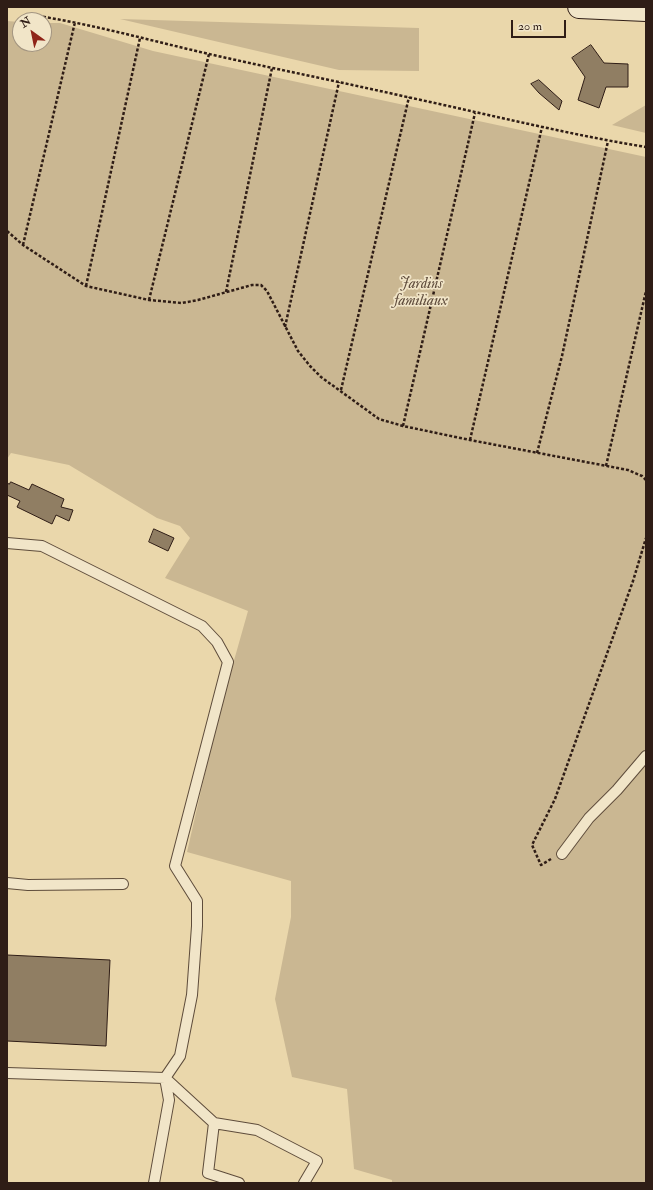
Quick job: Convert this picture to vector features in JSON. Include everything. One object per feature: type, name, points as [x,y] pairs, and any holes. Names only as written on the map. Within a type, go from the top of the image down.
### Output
[{"type":"main road","points":[[579,7],[646,10]]},
{"type":"lane","points":[[7,543],[42,546],[202,626],[217,642],[228,662],[174,866],[196,901],[197,926],[192,995],[180,1056],[165,1078],[169,1100],[154,1183]]},
{"type":"lane","points":[[562,854],[589,818],[617,790],[646,756]]},
{"type":"lane","points":[[7,883],[28,885],[123,884]]},
{"type":"lane","points":[[7,1073],[165,1078],[214,1123],[257,1130],[317,1161],[304,1183]]},
{"type":"lane","points":[[214,1123],[208,1173],[239,1183]]},
{"type":"path","points":[[52,18],[75,22],[209,54],[409,97],[475,113],[608,141],[646,147]]},
{"type":"path","points":[[24,246],[75,22]]},
{"type":"path","points":[[86,286],[140,38]]},
{"type":"path","points":[[149,300],[209,54]]},
{"type":"path","points":[[226,292],[272,68]]},
{"type":"path","points":[[285,327],[339,82]]},
{"type":"path","points":[[341,390],[409,97]]},
{"type":"path","points":[[403,426],[475,113]]},
{"type":"path","points":[[470,440],[542,127]]},
{"type":"path","points":[[537,453],[562,356],[608,141]]},
{"type":"path","points":[[7,231],[24,246],[86,286],[149,300],[182,303],[252,285],[261,286],[267,291],[298,351],[310,366],[321,377],[341,390],[379,419],[403,426],[470,440],[628,470],[642,476],[646,480]]},
{"type":"path","points":[[606,466],[646,291]]},
{"type":"path","points":[[562,854],[541,865],[532,845],[556,799],[633,581],[646,538]]},
{"type":"green space","points":[[120,19],[419,28],[419,71],[339,70]]},
{"type":"green space","name":"Jardins familiaux","points":[[7,21],[12,21],[12,52],[52,52],[52,23],[60,23],[153,51],[646,157],[646,1183],[392,1183],[392,1180],[354,1169],[347,1089],[292,1077],[275,999],[291,917],[291,881],[187,852],[218,717],[248,611],[165,578],[190,538],[180,526],[157,518],[69,465],[11,453],[7,459]]},
{"type":"green space","points":[[646,105],[646,133],[612,125]]},
{"type":"building","points":[[591,45],[604,63],[628,64],[628,87],[606,87],[599,108],[578,100],[585,77],[572,58]]},
{"type":"building","points":[[539,80],[562,101],[559,110],[531,84]]},
{"type":"building","points":[[11,482],[29,490],[32,484],[64,499],[61,507],[73,510],[69,521],[56,515],[52,524],[17,507],[20,501],[7,495],[7,483],[9,484]]},
{"type":"building","points":[[154,529],[174,538],[168,551],[149,542]]},
{"type":"building","points":[[7,955],[110,960],[106,1046],[7,1041]]}]
